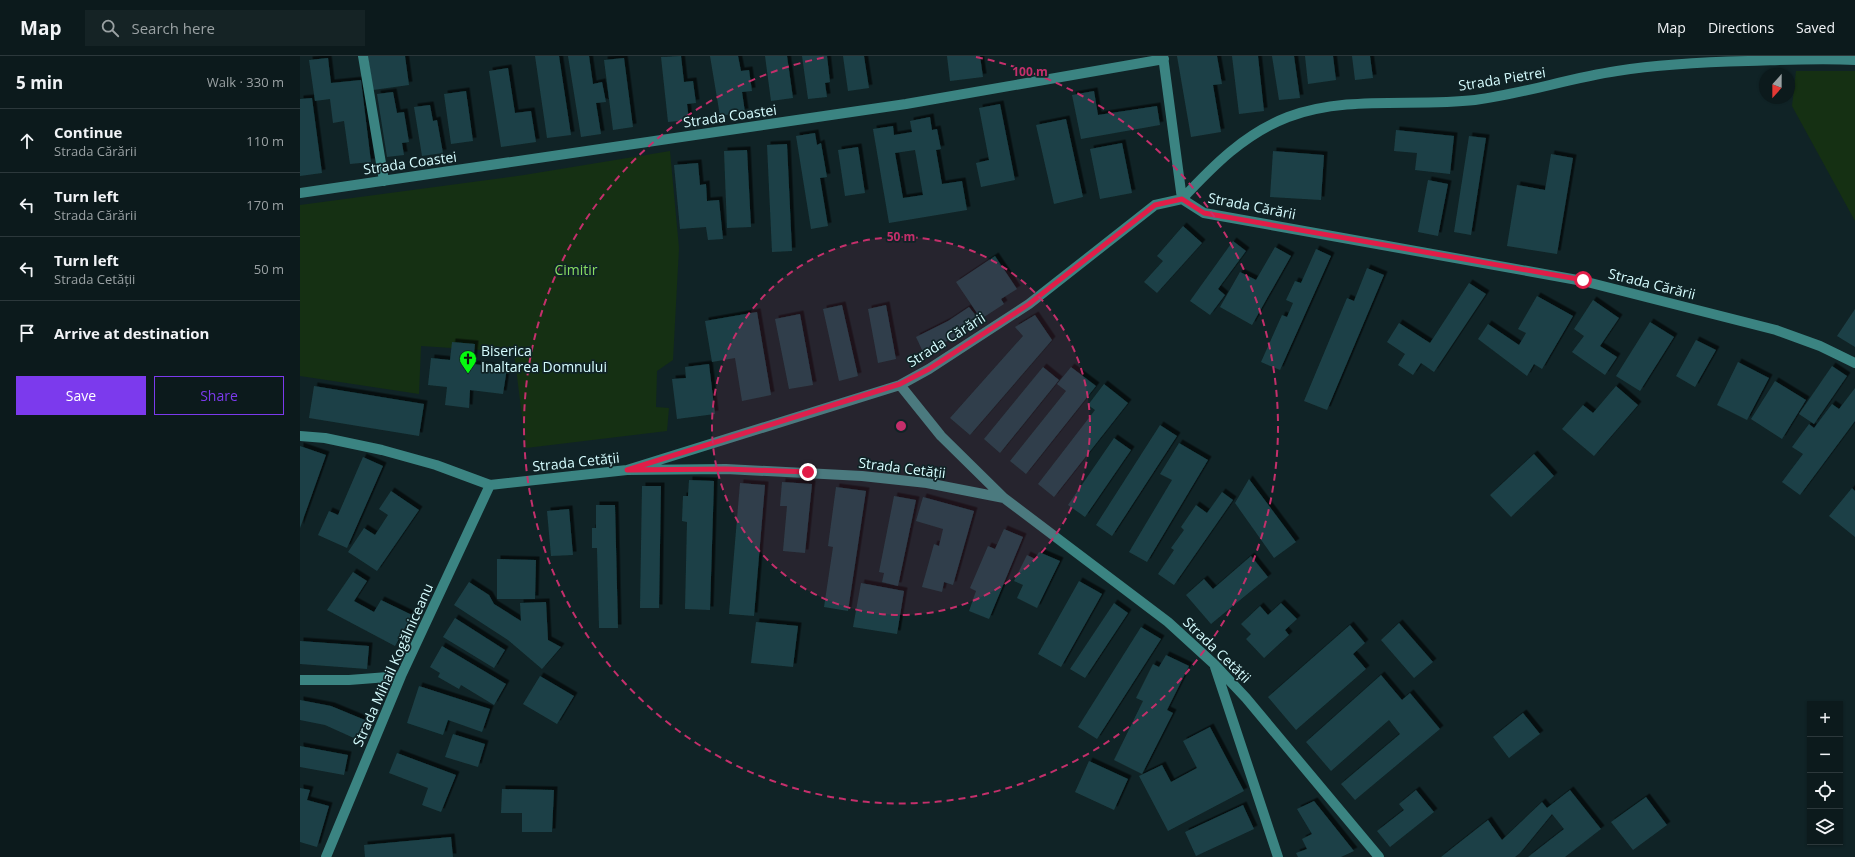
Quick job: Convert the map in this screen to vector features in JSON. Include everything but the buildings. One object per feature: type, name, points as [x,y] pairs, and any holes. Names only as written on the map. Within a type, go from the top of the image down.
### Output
[{"type":"street","points":[[364,56],[384,181]]},
{"type":"street","points":[[1163,58],[1182,199]]},
{"type":"street","name":"Strada Coastei","points":[[300,194],[906,104],[1163,58]]},
{"type":"street","name":"Strada Pietrei","points":[[1182,199],[1220,160],[1246,140],[1288,117],[1322,108],[1368,103],[1474,100],[1517,94],[1616,71],[1660,65],[1815,59],[1855,60]]},
{"type":"street","name":"Strada Cărării","points":[[627,470],[900,384],[929,369],[1029,304],[1155,205],[1182,199],[1204,213],[1583,280],[1776,330],[1820,346],[1855,363]]},
{"type":"street","name":"Strada Cetății","points":[[900,384],[941,436],[1004,498],[1168,622],[1214,664],[1246,698],[1379,857]]},
{"type":"street","name":"Strada Cetății","points":[[300,436],[325,438],[382,450],[436,465],[490,485],[627,470],[726,469],[808,472],[927,483],[1004,498]]},
{"type":"street","name":"Strada Mihail Kogălniceanu","points":[[326,857],[401,676],[490,485]]},
{"type":"street","points":[[1214,664],[1278,857]]},
{"type":"street","points":[[300,680],[350,680],[401,676]]},
{"type":"green space","points":[[1796,71],[1855,71],[1855,221],[1792,106],[1792,104],[1795,104]]},
{"type":"green space","name":"Cimitir","points":[[670,151],[679,248],[673,360],[657,371],[656,407],[669,408],[667,431],[526,448],[514,352],[421,346],[419,394],[300,376],[300,205],[524,175]]},
{"type":"place","name":"Biserica Inaltarea Domnului","points":[[468,374]]},
{"type":"route","points":[[808,472],[726,469],[627,470],[870,395],[900,384],[929,369],[1029,304],[1155,205],[1182,199],[1204,213],[1583,280]]}]
